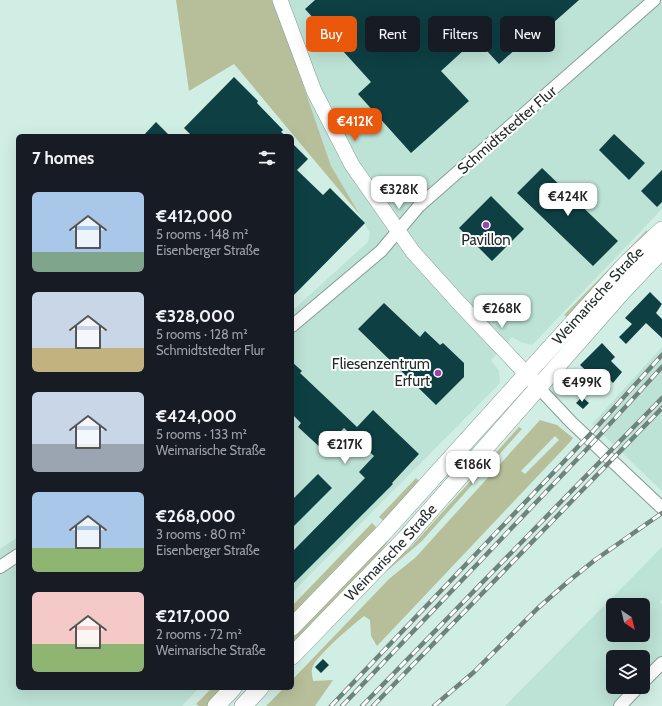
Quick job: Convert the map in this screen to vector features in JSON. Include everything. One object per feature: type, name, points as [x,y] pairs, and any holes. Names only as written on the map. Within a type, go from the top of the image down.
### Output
[{"type":"main road","name":"Weimarische Straße","points":[[294,625],[386,530],[477,431],[526,373],[626,264],[662,230]]},
{"type":"main road","name":"Weimarische Straße","points":[[294,654],[405,539],[623,291],[662,250]]},
{"type":"main road","points":[[216,706],[231,690]]},
{"type":"main road","points":[[243,706],[258,690]]},
{"type":"street","points":[[280,0],[314,91],[332,129],[352,165],[398,232],[445,288],[571,422],[662,508]]},
{"type":"street","name":"Schmidtstedter Flur","points":[[294,324],[381,252],[419,206],[649,2]]},
{"type":"street","points":[[0,567],[16,556]]},
{"type":"street","points":[[650,675],[662,663]]},
{"type":"street","points":[[620,706],[631,694]]},
{"type":"shaded area","points":[[176,0],[274,0],[331,166],[360,215],[294,136],[294,134],[292,134],[234,64],[189,91]]},
{"type":"shaded area","points":[[274,0],[662,0],[662,209],[532,345],[521,342],[512,337],[491,360],[499,371],[500,383],[294,591],[294,309],[368,242],[370,233],[331,166]]},
{"type":"shaded area","points":[[647,230],[647,236],[567,317],[564,315]]},
{"type":"shaded area","points":[[662,347],[662,491],[592,424]]},
{"type":"shaded area","points":[[504,410],[392,536],[379,554],[294,643],[294,634],[412,511]]},
{"type":"shaded area","points":[[540,420],[557,425],[573,438],[377,646],[371,636],[370,620],[364,616],[320,656],[312,669],[313,681],[333,680],[315,706],[266,706],[282,690],[294,690],[294,678],[389,579],[416,557]],"holes":[[[555,436],[559,440],[525,474],[521,471]]]},
{"type":"shaded area","points":[[519,427],[522,429],[422,541],[381,576],[295,665],[294,660],[389,564],[412,546]]},
{"type":"shaded area","points":[[416,478],[420,482],[386,523],[379,517]]},
{"type":"shaded area","points":[[372,523],[379,530],[294,617],[294,604]]},
{"type":"shaded area","points":[[16,538],[16,690],[197,690],[182,706],[0,706],[0,549]]},
{"type":"shaded area","points":[[662,547],[662,600],[660,602],[662,604],[662,656],[650,668],[650,650],[606,650],[606,694],[624,694],[612,706],[505,706],[606,604],[606,642],[650,642],[650,598],[612,598]]},
{"type":"shaded area","points":[[210,690],[222,690],[207,706],[199,706],[196,704]]},
{"type":"building","points":[[315,0],[579,0],[555,21],[555,16],[500,16],[500,52],[512,52],[499,64],[488,52],[492,52],[492,16],[428,16],[428,52],[462,52],[441,71],[469,101],[411,153],[358,94],[371,82],[344,52],[357,52],[357,16],[311,16],[305,9]]},
{"type":"building","points":[[234,77],[258,101],[257,103],[283,130],[281,132],[284,134],[190,134],[184,128]]},
{"type":"building","points":[[156,122],[168,134],[145,134]]},
{"type":"building","points":[[614,134],[645,163],[629,180],[599,150]]},
{"type":"building","points":[[294,145],[308,159],[297,170],[323,195],[330,188],[365,223],[294,295]]},
{"type":"building","points":[[542,168],[618,241],[593,266],[517,193]]},
{"type":"building","points":[[662,170],[662,202],[657,207],[641,191]]},
{"type":"building","points":[[491,196],[524,229],[492,261],[459,228]]},
{"type":"building","points":[[650,292],[662,304],[656,313],[662,319],[662,338],[646,323],[626,344],[619,337],[632,324],[625,318]]},
{"type":"building","points":[[384,303],[420,337],[425,331],[440,345],[443,343],[464,363],[464,377],[436,405],[358,329]]},
{"type":"building","points":[[602,343],[615,357],[611,361],[622,372],[613,383],[601,371],[594,378],[580,365]]},
{"type":"building","points":[[294,364],[302,371],[300,373],[357,427],[373,410],[419,454],[392,483],[393,484],[294,583],[294,550],[365,478],[359,472],[374,456],[344,428],[323,450],[298,427],[301,423],[294,416]]},
{"type":"building","points":[[582,397],[589,403],[583,409],[576,403]]},
{"type":"building","points":[[318,474],[332,488],[294,526],[294,498]]},
{"type":"building","points":[[323,659],[329,665],[321,673],[315,667]]},
{"type":"railway","points":[[331,706],[594,430],[662,355]]},
{"type":"railway","points":[[342,706],[586,450],[662,367]]},
{"type":"railway","points":[[362,706],[662,398]]},
{"type":"railway","points":[[373,706],[662,408]]},
{"type":"railway","points":[[434,706],[474,672],[538,608],[570,580],[595,560],[662,513]]},
{"type":"place","name":"Pavillon","points":[[486,225]]},
{"type":"place","name":"Fliesenzentrum Erfurt","points":[[438,373]]}]
